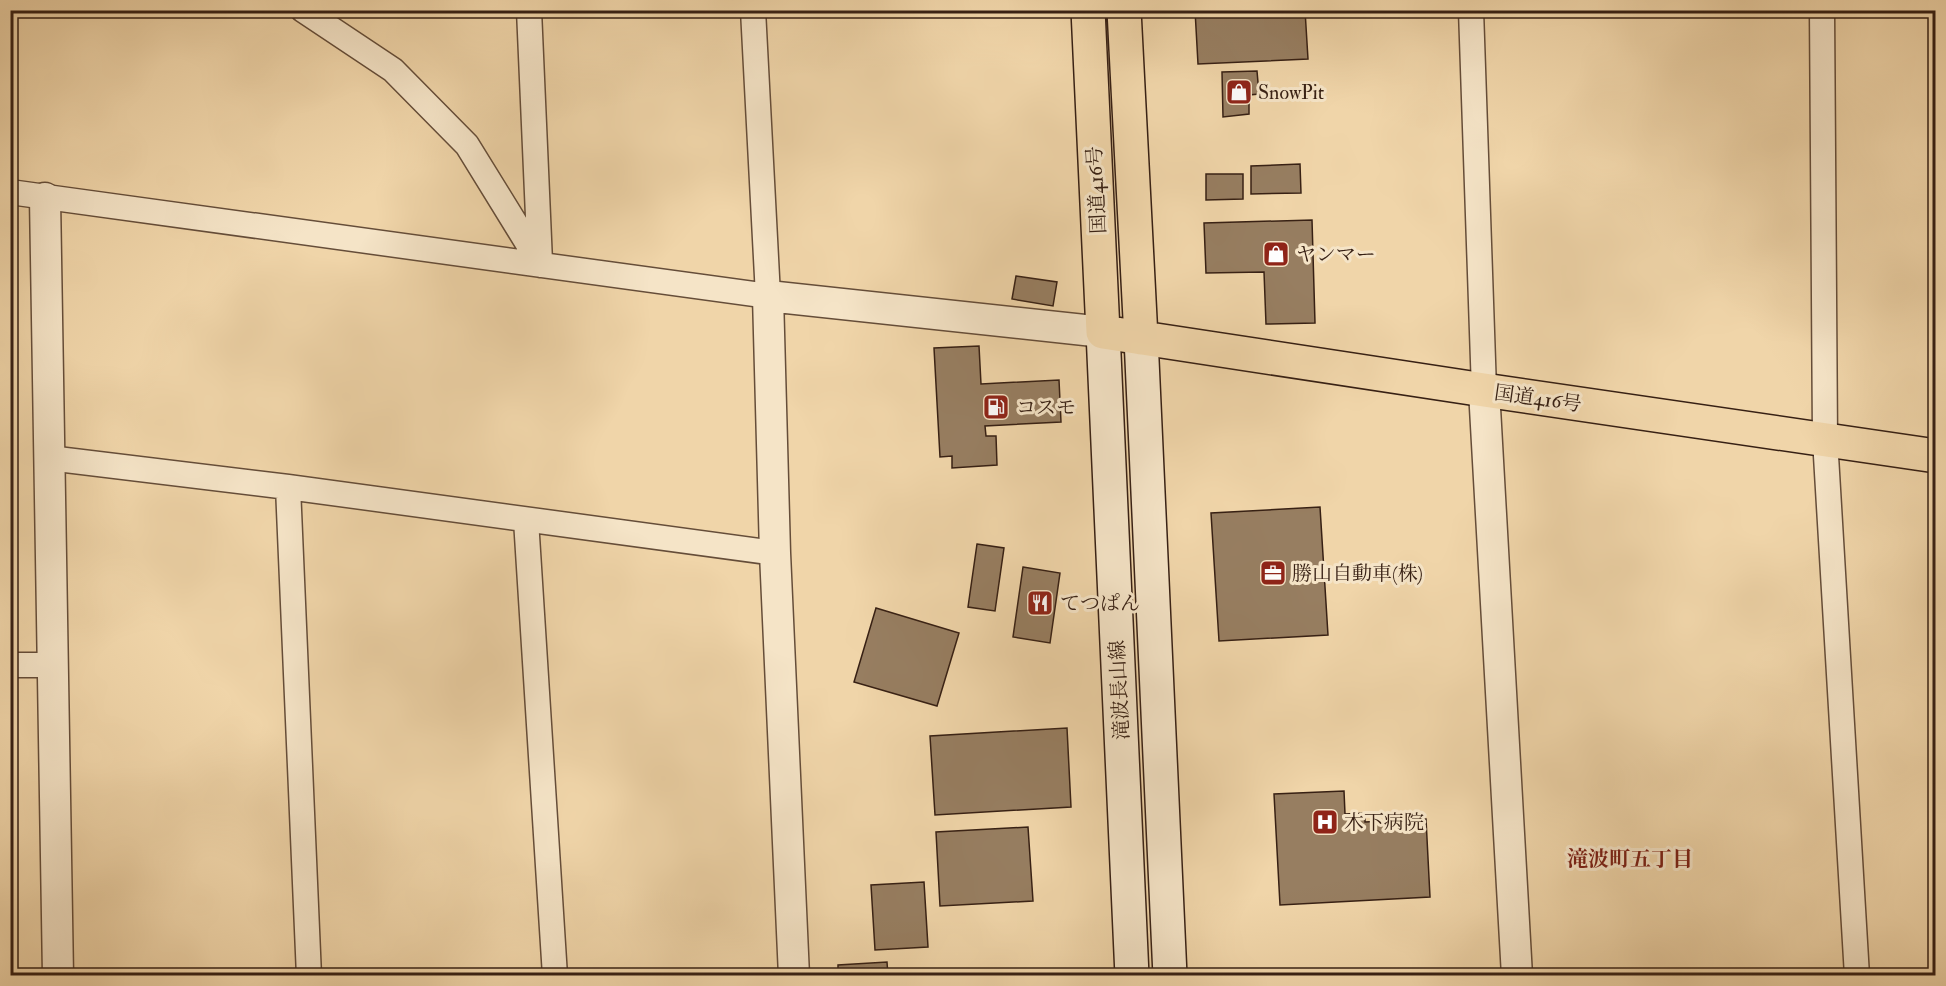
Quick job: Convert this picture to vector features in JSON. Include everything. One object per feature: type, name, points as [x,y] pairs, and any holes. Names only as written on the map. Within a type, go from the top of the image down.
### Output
[{"type":"highway","name":"国道416号","points":[[1088,10],[1103,332],[1935,456]]},
{"type":"highway","name":"国道416号","points":[[1124,10],[1141,338]]},
{"type":"main road","name":"滝波長山線","points":[[1103,332],[1132,975]]},
{"type":"main road","name":"滝波長山線","points":[[1141,338],[1170,975]]},
{"type":"street","points":[[303,10],[393,70],[467,145],[540,265]]},
{"type":"street","points":[[529,10],[540,265]]},
{"type":"street","points":[[753,10],[768,296],[775,553],[794,975]]},
{"type":"street","points":[[1471,10],[1484,390],[1517,975]]},
{"type":"street","points":[[1822,10],[1825,439],[1857,975]]},
{"type":"street","points":[[10,192],[768,296],[1103,332]]},
{"type":"street","points":[[45,198],[58,975]]},
{"type":"street","points":[[49,458],[288,487],[775,553]]},
{"type":"street","points":[[288,487],[309,975]]},
{"type":"street","points":[[526,520],[555,975]]},
{"type":"street","points":[[10,665],[53,665]]},
{"type":"building","points":[[1195,10],[1305,10],[1308,59],[1198,64]]},
{"type":"building","points":[[1257,71],[1259,94],[1249,95],[1249,114],[1223,117],[1222,72]]},
{"type":"building","points":[[1300,164],[1301,193],[1251,194],[1251,166]]},
{"type":"building","points":[[1206,174],[1243,174],[1243,199],[1206,200]]},
{"type":"building","points":[[1312,220],[1315,323],[1266,324],[1264,272],[1206,273],[1204,223]]},
{"type":"building","points":[[1016,276],[1057,282],[1053,306],[1012,299]]},
{"type":"building","points":[[979,346],[981,384],[1059,380],[1061,422],[985,426],[986,436],[996,436],[997,465],[952,468],[952,456],[940,457],[934,348]]},
{"type":"building","points":[[1320,507],[1328,635],[1219,641],[1211,513]]},
{"type":"building","points":[[977,544],[1004,548],[995,611],[968,607]]},
{"type":"building","points":[[1023,567],[1060,573],[1050,643],[1013,637]]},
{"type":"building","points":[[876,608],[959,633],[937,706],[854,682]]},
{"type":"building","points":[[1067,728],[1071,807],[935,815],[930,736]]},
{"type":"building","points":[[1344,791],[1345,814],[1365,813],[1365,822],[1426,819],[1430,897],[1280,905],[1274,794]]},
{"type":"building","points":[[1028,827],[1033,901],[940,906],[936,832]]},
{"type":"building","points":[[924,882],[928,947],[875,950],[871,885]]},
{"type":"building","points":[[887,962],[888,976],[838,976],[838,965]]},
{"type":"place","name":"SnowPit","points":[[1239,92]]},
{"type":"place","name":"ヤンマー","points":[[1276,254]]},
{"type":"place","name":"コスモ","points":[[996,407]]},
{"type":"place","name":"勝山自動車(株)","points":[[1273,573]]},
{"type":"place","name":"てつぱん","points":[[1040,603]]},
{"type":"place","name":"木下病院","points":[[1325,822]]},
{"type":"district","name":"滝波町五丁目","points":[[1630,859]]}]
